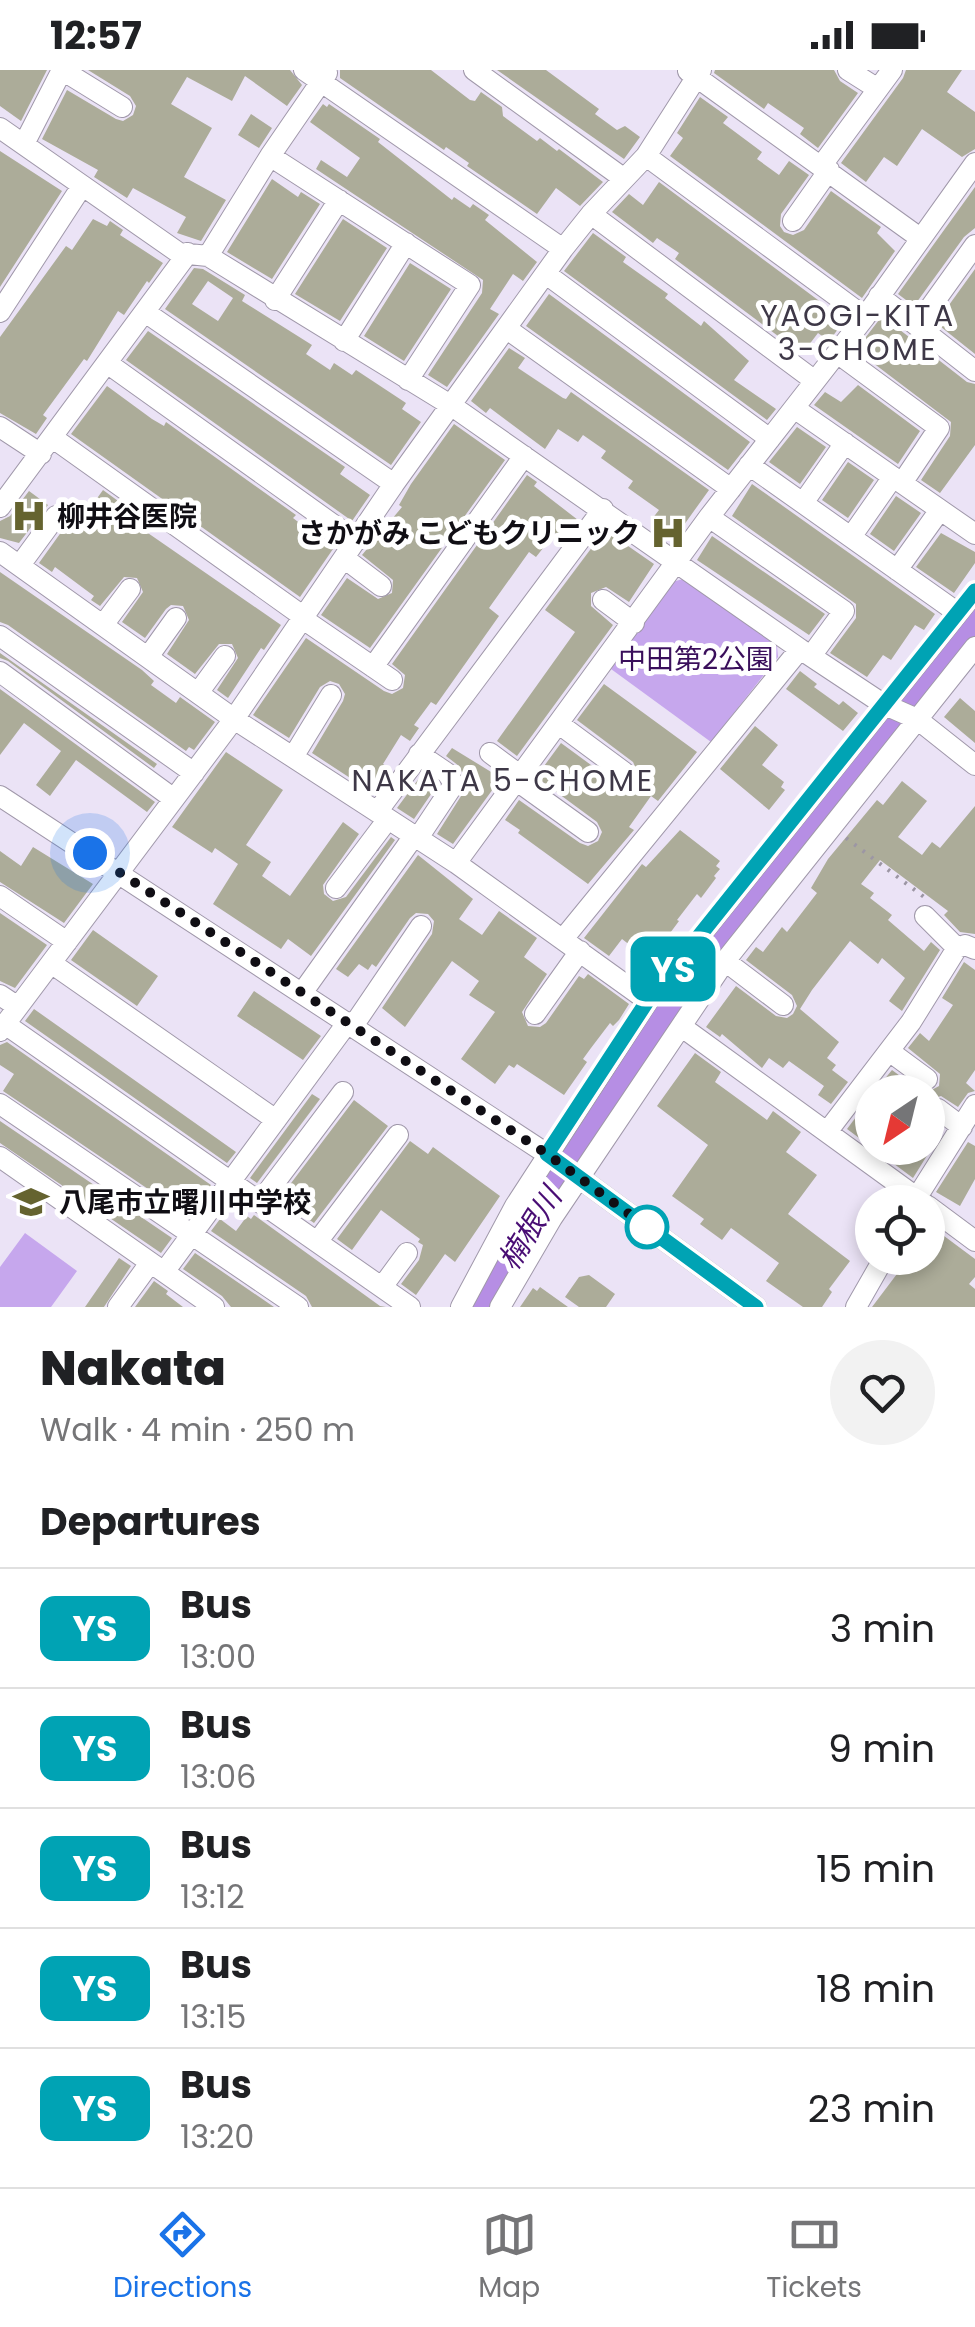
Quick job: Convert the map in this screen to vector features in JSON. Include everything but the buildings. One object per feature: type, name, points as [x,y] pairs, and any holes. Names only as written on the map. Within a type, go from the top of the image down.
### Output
[{"type":"street","points":[[24,144],[62,70],[122,107]]},
{"type":"street","points":[[474,70],[623,178]]},
{"type":"street","points":[[848,70],[878,89]]},
{"type":"street","points":[[793,221],[892,70]]},
{"type":"street","points":[[410,1307],[230,1181],[6,1014],[51,963],[234,719],[394,484],[563,250],[646,156],[695,72],[920,238]]},
{"type":"street","points":[[0,507],[145,312],[198,254],[270,156],[318,74],[563,250]]},
{"type":"street","points":[[0,128],[179,253],[198,254],[452,406],[883,704],[917,719],[975,765]]},
{"type":"street","points":[[270,156],[470,285],[408,380]]},
{"type":"street","points":[[646,156],[865,317]]},
{"type":"street","points":[[456,864],[709,517],[865,317],[975,164]]},
{"type":"street","points":[[0,312],[82,186]]},
{"type":"street","points":[[275,300],[340,200]]},
{"type":"street","points":[[591,214],[814,381]]},
{"type":"street","points":[[344,341],[406,243]]},
{"type":"street","points":[[917,326],[975,245]]},
{"type":"street","points":[[546,274],[770,440]]},
{"type":"street","points":[[880,296],[974,368]]},
{"type":"street","points":[[145,312],[394,484]]},
{"type":"street","points":[[507,328],[731,489]]},
{"type":"street","points":[[836,354],[939,428],[851,537]]},
{"type":"street","points":[[108,363],[350,549],[382,586]]},
{"type":"street","points":[[794,408],[975,534]]},
{"type":"street","points":[[0,427],[47,446],[392,680]]},
{"type":"street","points":[[803,503],[845,444]]},
{"type":"street","points":[[373,667],[524,456]]},
{"type":"street","points":[[749,466],[958,612]]},
{"type":"street","points":[[336,888],[419,754],[603,510]]},
{"type":"street","points":[[897,570],[940,510]]},
{"type":"street","points":[[20,564],[56,516]]},
{"type":"street","points":[[535,1014],[572,945],[806,652],[844,611],[709,517]]},
{"type":"street","points":[[0,552],[234,719],[456,864],[648,1000]]},
{"type":"street","points":[[103,625],[130,589]]},
{"type":"street","points":[[500,1307],[552,1218],[564,1166],[648,1000],[975,592]]},
{"type":"street","points":[[602,600],[634,622]]},
{"type":"street","points":[[148,657],[176,618]]},
{"type":"street","points":[[0,636],[194,773]]},
{"type":"street","points":[[461,1307],[564,1166],[682,1027],[725,962],[974,652]]},
{"type":"street","points":[[198,694],[225,656]]},
{"type":"street","points":[[0,672],[174,799]]},
{"type":"street","points":[[60,716],[78,690]]},
{"type":"street","points":[[293,757],[331,695]]},
{"type":"street","points":[[559,724],[624,772]]},
{"type":"street","points":[[302,993],[454,784],[447,773],[419,754]]},
{"type":"street","points":[[490,754],[588,832]]},
{"type":"street","points":[[0,796],[564,1166],[730,1299],[756,1307]]},
{"type":"street","points":[[0,896],[67,942]]},
{"type":"street","points":[[827,1132],[966,948],[925,916]]},
{"type":"street","points":[[118,1307],[192,1234],[421,926]]},
{"type":"street","points":[[725,962],[783,1005]]},
{"type":"street","points":[[51,963],[276,1120]]},
{"type":"street","points":[[682,1027],[897,1185]]},
{"type":"street","points":[[889,1051],[920,1075]]},
{"type":"street","points":[[260,1202],[342,1092]]},
{"type":"street","points":[[0,1104],[298,1307]]},
{"type":"street","points":[[929,1185],[975,1105]]},
{"type":"street","points":[[945,1114],[962,1126]]},
{"type":"street","points":[[317,1242],[398,1136]]},
{"type":"street","points":[[0,1157],[206,1305]]},
{"type":"street","points":[[945,1220],[975,1241]]},
{"type":"street","points":[[382,1287],[406,1253]]},
{"type":"street","points":[[856,1307],[874,1275]]},
{"type":"path","points":[[831,828],[925,898],[925,916]]},
{"type":"green space","name":"中田第2公園","points":[[683,579],[777,646],[778,657],[711,742],[611,669],[672,582]]},
{"type":"green space","points":[[25,1233],[77,1271],[51,1307],[0,1307],[0,1267]]},
{"type":"waterway","name":"楠根川","points":[[481,1307],[594,1122],[677,1004],[870,752],[975,623]]},
{"type":"bus line","name":"YS","points":[[756,1307],[547,1154],[648,1000],[975,591]]},
{"type":"place","name":"柳井谷医院","points":[[29,516]]},
{"type":"place","name":"さかがみ こどもクリニック","points":[[668,533]]},
{"type":"place","name":"八尾市立曙川中学校","points":[[31,1202]]},
{"type":"district","name":"YAOGI-KITA 3-CHOME","points":[[858,333]]},
{"type":"district","name":"NAKATA 5-CHOME","points":[[503,781]]},
{"type":"route","points":[[90,853],[547,1154],[647,1227]]}]
